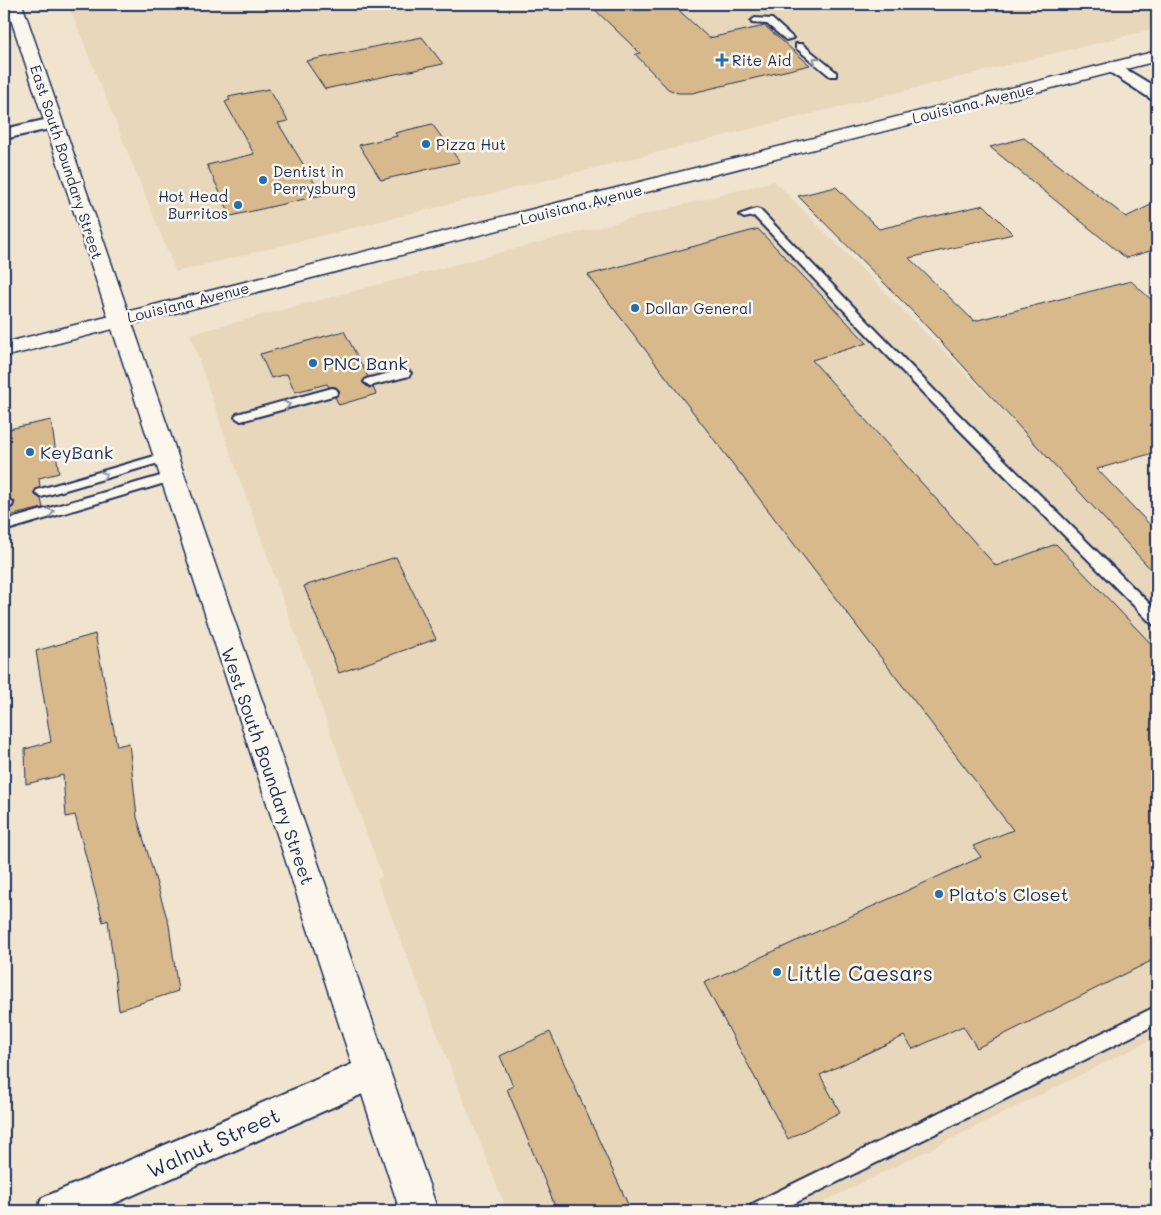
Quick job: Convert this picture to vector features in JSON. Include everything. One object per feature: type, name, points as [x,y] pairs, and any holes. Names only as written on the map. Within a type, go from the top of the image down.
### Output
[{"type":"street","name":"East South Boundary Street","points":[[14,4],[119,320]]},
{"type":"street","name":"Louisiana Avenue","points":[[4,350],[1157,56]]},
{"type":"street","points":[[1114,67],[1157,95]]},
{"type":"street","points":[[4,134],[53,123]]},
{"type":"street","name":"West South Boundary Street","points":[[119,320],[419,1211]]},
{"type":"street","name":"Walnut Street","points":[[54,1211],[371,1073]]},
{"type":"lane","points":[[755,20],[769,21],[789,38]]},
{"type":"lane","points":[[799,46],[832,74]]},
{"type":"lane","points":[[744,215],[756,212],[930,394],[1094,554],[1157,620]]},
{"type":"lane","points":[[370,382],[406,373]]},
{"type":"lane","points":[[241,417],[332,392]]},
{"type":"lane","points":[[41,493],[168,467]]},
{"type":"lane","points":[[4,526],[168,467]]},
{"type":"lane","points":[[759,1211],[1157,1016]]},
{"type":"shaded area","points":[[68,4],[1157,4],[1157,28],[176,272]]},
{"type":"shaded area","points":[[774,181],[1157,565],[1157,1037],[805,1211],[507,1211],[377,880],[382,876],[235,466],[190,334]]},
{"type":"building","name":"Rite Aid","points":[[589,4],[672,4],[709,38],[765,26],[810,65],[692,93],[678,93],[668,89],[635,54],[640,53]]},
{"type":"building","points":[[422,37],[443,64],[325,89],[306,61]]},
{"type":"building","name":"Dentist in Perrysburg","points":[[269,89],[288,121],[278,123],[322,195],[231,216],[207,165],[254,154],[225,102],[230,100],[228,97]]},
{"type":"building","points":[[432,124],[460,162],[381,180],[359,145],[397,136],[395,133]]},
{"type":"building","points":[[1024,138],[1126,217],[1157,202],[1157,249],[1126,258],[990,147]]},
{"type":"building","points":[[836,187],[879,229],[984,205],[1013,234],[909,258],[974,321],[1131,281],[1157,305],[1157,452],[1097,469],[1157,532],[1157,576],[918,317],[798,196]]},
{"type":"building","points":[[758,229],[867,343],[812,360],[996,566],[1056,544],[1157,650],[1157,958],[977,1048],[963,1026],[913,1049],[904,1036],[820,1075],[840,1112],[788,1139],[704,983],[981,857],[973,846],[1013,830],[588,275]]},
{"type":"building","name":"PNC Bank","points":[[344,331],[368,377],[362,382],[369,388],[373,387],[376,394],[339,405],[335,397],[340,391],[336,387],[329,387],[327,384],[295,392],[287,374],[271,378],[260,354]]},
{"type":"building","name":"KeyBank","points":[[51,420],[59,473],[39,478],[40,487],[33,493],[41,499],[43,508],[9,516],[8,509],[12,508],[15,502],[6,496],[4,430]]},
{"type":"building","points":[[396,557],[436,639],[339,673],[304,586]]},
{"type":"building","points":[[95,634],[117,746],[129,743],[137,817],[169,925],[178,991],[119,1010],[108,920],[103,922],[75,815],[66,817],[63,775],[26,784],[25,749],[51,742],[36,651]]},
{"type":"building","points":[[550,1032],[631,1211],[557,1211],[507,1089],[513,1086],[500,1056]]},
{"type":"place","name":"Rite Aid","points":[[722,60]]},
{"type":"place","name":"Pizza Hut","points":[[426,144]]},
{"type":"place","name":"Dentist in Perrysburg","points":[[263,180]]},
{"type":"place","name":"Hot Head Burritos","points":[[238,205]]},
{"type":"place","name":"Dollar General","points":[[635,308]]},
{"type":"place","name":"PNC Bank","points":[[313,363]]},
{"type":"place","name":"KeyBank","points":[[30,452]]},
{"type":"place","name":"Plato's Closet","points":[[939,894]]},
{"type":"place","name":"Little Caesars","points":[[777,972]]}]
